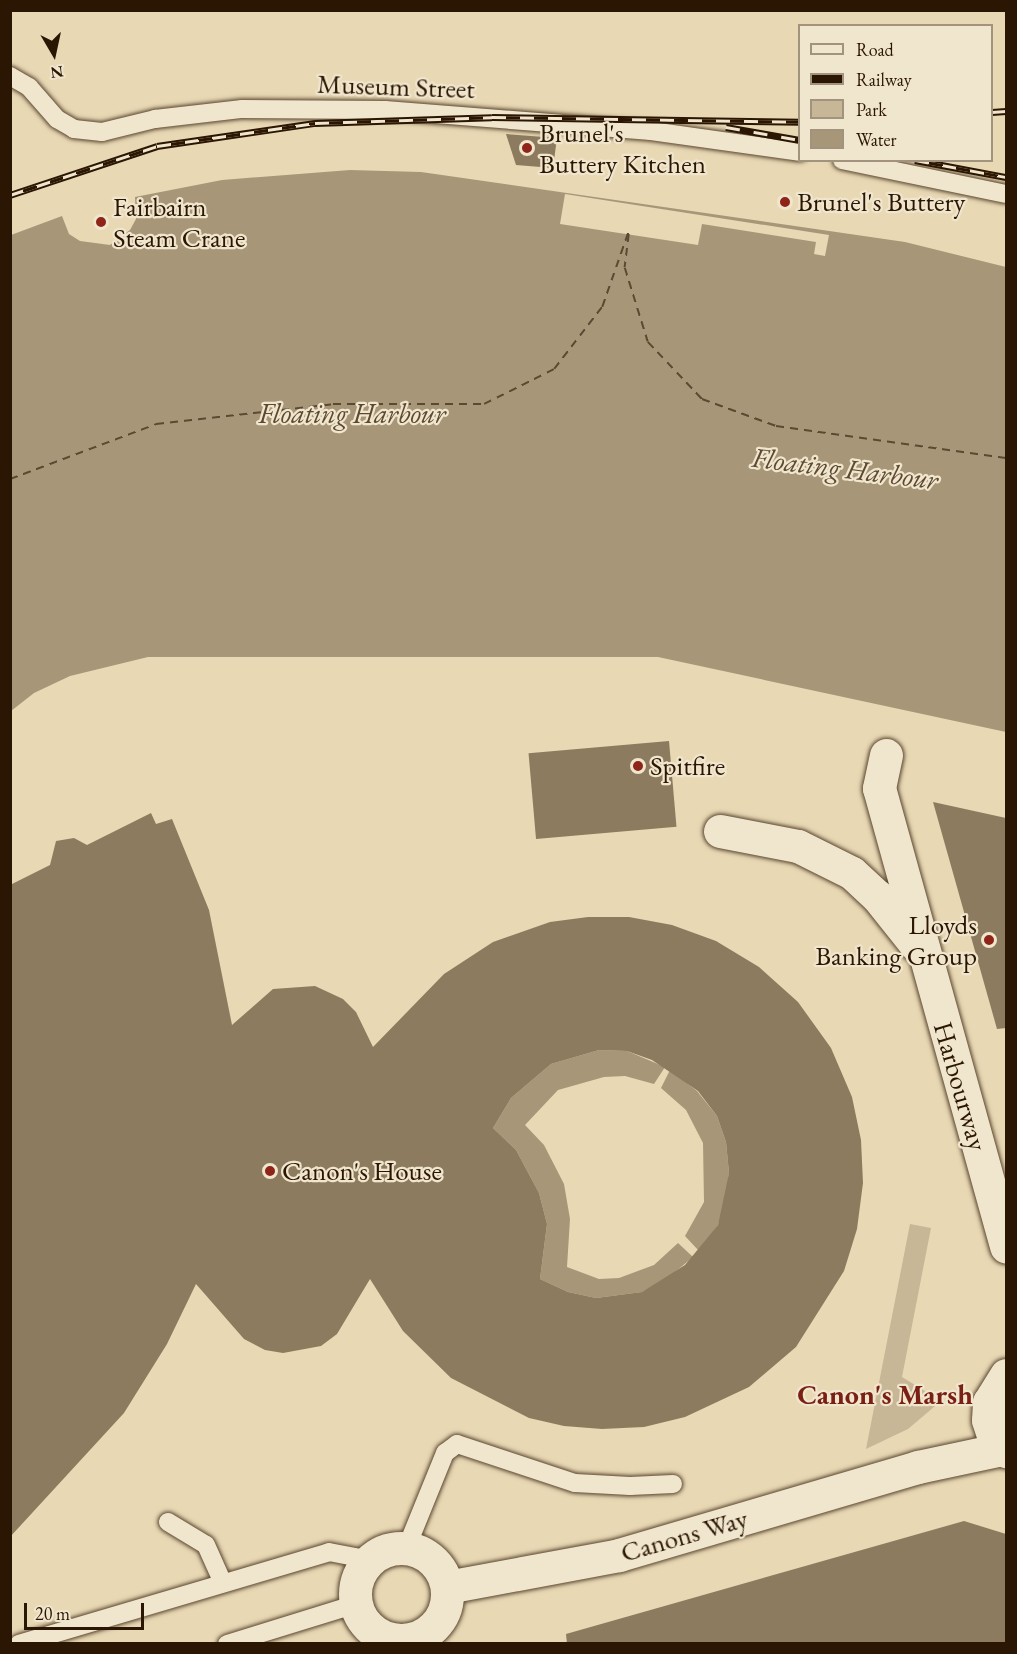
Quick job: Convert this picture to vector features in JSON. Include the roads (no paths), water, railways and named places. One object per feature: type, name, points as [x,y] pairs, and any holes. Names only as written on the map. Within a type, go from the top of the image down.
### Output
[{"type":"street","name":"Harbourway","points":[[886,755],[879,788],[1006,1247]]},
{"type":"street","name":"Harbourway","points":[[720,831],[798,846],[852,873],[877,896],[926,959]]},
{"type":"street","points":[[988,1420],[989,1402],[1006,1375]]},
{"type":"street","name":"Canons Way","points":[[447,1587],[618,1555],[918,1467],[1005,1450],[988,1420],[918,1467]]},
{"type":"street","points":[[406,1549],[434,1562],[447,1587],[441,1618],[430,1630],[401,1642],[380,1635],[367,1625],[356,1604],[360,1573],[371,1560],[388,1550],[406,1549]]},
{"type":"lane","name":"Museum Street","points":[[10,76],[29,87],[57,119],[74,129],[102,132],[155,119],[242,109],[385,110],[651,131],[798,152]]},
{"type":"lane","points":[[852,162],[1006,194]]},
{"type":"lane","points":[[406,1549],[445,1453],[457,1444],[575,1483],[630,1486],[673,1484]]},
{"type":"lane","points":[[168,1522],[206,1545],[224,1583]]},
{"type":"lane","points":[[20,1644],[328,1552],[371,1560]]},
{"type":"lane","points":[[227,1644],[356,1604]]},
{"type":"water","name":"Floating Harbour","points":[[350,170],[421,172],[905,242],[1006,267],[1006,732],[658,657],[148,657],[70,676],[34,693],[11,711],[11,235],[62,216],[69,234],[80,241],[110,245],[130,230],[136,219],[135,197],[222,180]]},
{"type":"water","points":[[599,1050],[627,1051],[665,1067],[654,1084],[625,1076],[604,1077],[558,1090],[525,1125],[544,1145],[564,1184],[570,1219],[567,1267],[599,1279],[619,1278],[654,1265],[678,1243],[693,1257],[663,1282],[642,1292],[596,1298],[568,1292],[540,1279],[547,1224],[539,1193],[516,1150],[493,1128],[511,1098],[551,1064]]},
{"type":"water","points":[[670,1070],[697,1091],[717,1116],[726,1142],[729,1173],[725,1201],[718,1225],[699,1251],[685,1236],[704,1202],[703,1143],[686,1110],[661,1088]]},
{"type":"railway","points":[[993,112],[1006,111]]},
{"type":"railway","points":[[10,195],[157,146],[315,123],[492,117],[798,122]]},
{"type":"railway","points":[[726,127],[798,140]]},
{"type":"railway","points":[[926,162],[1006,177]]},
{"type":"place","name":"Brunel's Buttery Kitchen","points":[[527,148]]},
{"type":"place","name":"Brunel's Buttery","points":[[785,202]]},
{"type":"place","name":"Fairbairn Steam Crane","points":[[101,222]]},
{"type":"place","name":"Spitfire","points":[[638,766]]},
{"type":"place","name":"Lloyds Banking Group","points":[[989,940]]},
{"type":"place","name":"Canon's House","points":[[270,1171]]},
{"type":"district","name":"Canon's Marsh","points":[[885,1394]]}]
